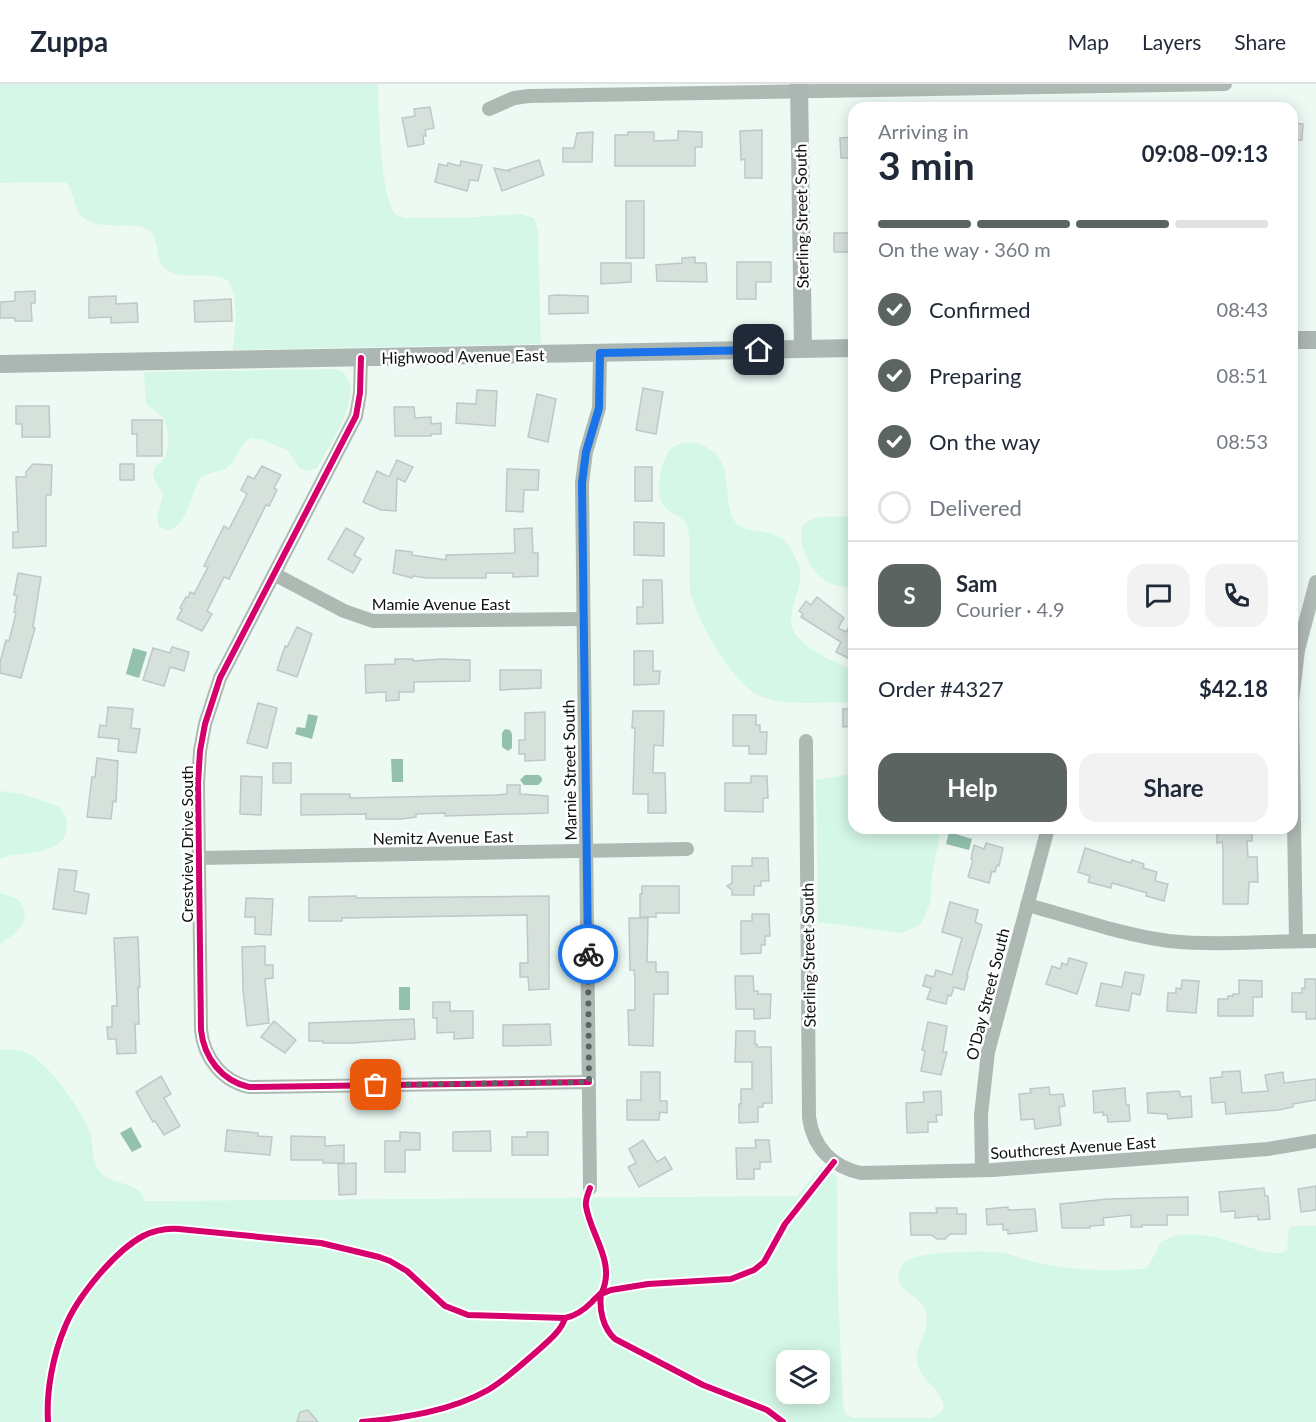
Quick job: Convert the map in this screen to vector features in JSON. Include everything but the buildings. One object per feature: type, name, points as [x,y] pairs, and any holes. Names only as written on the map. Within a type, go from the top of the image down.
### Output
[{"type":"street","points":[[489,109],[525,96],[800,88],[1225,84]]},
{"type":"street","name":"Sterling Street South","points":[[800,88],[803,349]]},
{"type":"street","points":[[1298,340],[1316,339]]},
{"type":"street","name":"Highwood Avenue East","points":[[0,364],[848,348]]},
{"type":"street","name":"Marnie Street South","points":[[590,1188],[582,473],[599,408],[600,353]]},
{"type":"street","name":"Crestview Drive South","points":[[361,358],[360,393],[356,416],[220,678],[207,715],[201,743],[198,776],[203,1044],[214,1064],[227,1078],[241,1085],[254,1087],[589,1082]]},
{"type":"street","name":"Mamie Avenue East","points":[[274,574],[344,611],[373,621],[583,619]]},
{"type":"street","points":[[1298,650],[1316,582]]},
{"type":"street","name":"Sterling Street South","points":[[806,741],[810,1117],[812,1130],[819,1146],[834,1162]]},
{"type":"street","name":"O'Day Street South","points":[[982,1170],[980,1125],[985,1070],[995,1018],[1046,834]]},
{"type":"street","points":[[1295,834],[1296,941]]},
{"type":"street","name":"Nemitz Avenue East","points":[[199,858],[687,849]]},
{"type":"street","points":[[1027,905],[1170,941],[1197,943],[1316,941]]},
{"type":"street","name":"Southcrest Avenue East","points":[[834,1162],[848,1170],[861,1173],[982,1170],[1268,1149],[1316,1141]]},
{"type":"shaded area","points":[[0,84],[378,84],[384,173],[391,205],[396,215],[405,218],[458,218],[521,214],[534,218],[538,230],[541,344],[233,350],[235,306],[228,281],[214,276],[170,272],[161,264],[156,242],[150,232],[136,226],[100,225],[84,218],[80,215],[65,182],[0,183]]},
{"type":"shaded area","points":[[336,369],[346,376],[350,387],[349,400],[338,431],[317,468],[308,471],[299,468],[288,451],[264,440],[251,438],[228,467],[209,474],[199,481],[180,523],[168,530],[159,527],[157,517],[163,495],[153,471],[165,456],[168,445],[167,433],[163,418],[146,403],[144,372]]},
{"type":"shaded area","points":[[681,443],[698,443],[713,452],[719,459],[726,475],[731,511],[739,526],[778,536],[792,550],[798,563],[800,582],[792,609],[792,627],[810,648],[848,668],[848,702],[791,702],[768,699],[758,695],[737,677],[716,648],[699,616],[690,589],[688,529],[684,521],[669,511],[660,499],[660,475],[665,459],[672,448]]},
{"type":"shaded area","points":[[847,517],[848,588],[829,583],[820,577],[806,557],[801,533],[802,526],[813,519]]},
{"type":"shaded area","points":[[133,648],[147,652],[139,678],[126,674]]},
{"type":"shaded area","points":[[308,714],[318,716],[312,739],[295,734],[297,727],[305,728]]},
{"type":"shaded area","points":[[505,729],[510,730],[512,734],[512,748],[508,751],[502,747],[502,733]]},
{"type":"shaded area","points":[[391,759],[403,759],[403,782],[392,782]]},
{"type":"shaded area","points":[[525,775],[539,775],[542,781],[538,785],[524,785],[520,780]]},
{"type":"shaded area","points":[[848,775],[848,834],[940,834],[931,882],[931,901],[922,922],[916,927],[902,933],[818,922],[816,780]]},
{"type":"shaded area","points":[[0,791],[22,794],[58,806],[67,821],[64,837],[50,849],[0,859]]},
{"type":"shaded area","points":[[948,834],[972,839],[969,850],[946,844]]},
{"type":"shaded area","points":[[0,893],[18,899],[23,907],[24,920],[13,935],[0,944]]},
{"type":"shaded area","points":[[399,987],[410,987],[410,1010],[399,1010]]},
{"type":"shaded area","points":[[0,1049],[24,1052],[45,1066],[64,1088],[86,1123],[98,1169],[109,1179],[137,1189],[145,1201],[797,1196],[822,1166],[837,1177],[838,1292],[843,1403],[846,1415],[856,1418],[931,1418],[940,1414],[943,1408],[943,1402],[922,1374],[917,1361],[927,1321],[924,1306],[901,1286],[899,1280],[901,1267],[912,1258],[952,1252],[995,1252],[1037,1263],[1071,1268],[1144,1269],[1149,1265],[1161,1242],[1178,1235],[1196,1234],[1214,1237],[1277,1253],[1287,1250],[1291,1226],[1316,1226],[1316,1422],[0,1422]]},
{"type":"shaded area","points":[[131,1127],[142,1147],[132,1152],[120,1133]]},
{"type":"cycle path","points":[[361,358],[360,393],[356,416],[220,678],[205,724],[198,783],[201,1030],[206,1050],[210,1059],[223,1074],[249,1087],[589,1082]]},
{"type":"cycle path","points":[[783,1422],[767,1410],[703,1385],[615,1339],[607,1330],[603,1318],[601,1294],[611,1290],[648,1284],[731,1279],[754,1270],[764,1262],[785,1224],[834,1162]]},
{"type":"cycle path","points":[[48,1422],[49,1386],[54,1361],[71,1315],[78,1302],[109,1263],[143,1236],[161,1230],[179,1229],[321,1243],[390,1261],[407,1271],[445,1306],[468,1315],[565,1318],[589,1305],[602,1292],[605,1281],[604,1259],[586,1206],[590,1188]]},
{"type":"cycle path","points":[[362,1422],[411,1416],[443,1408],[488,1390],[512,1373],[557,1333],[565,1318]]},
{"type":"way so far","points":[[376,1085],[589,1082],[588,954]]},
{"type":"route","points":[[588,954],[582,483],[586,452],[599,408],[600,353],[759,350]]}]
